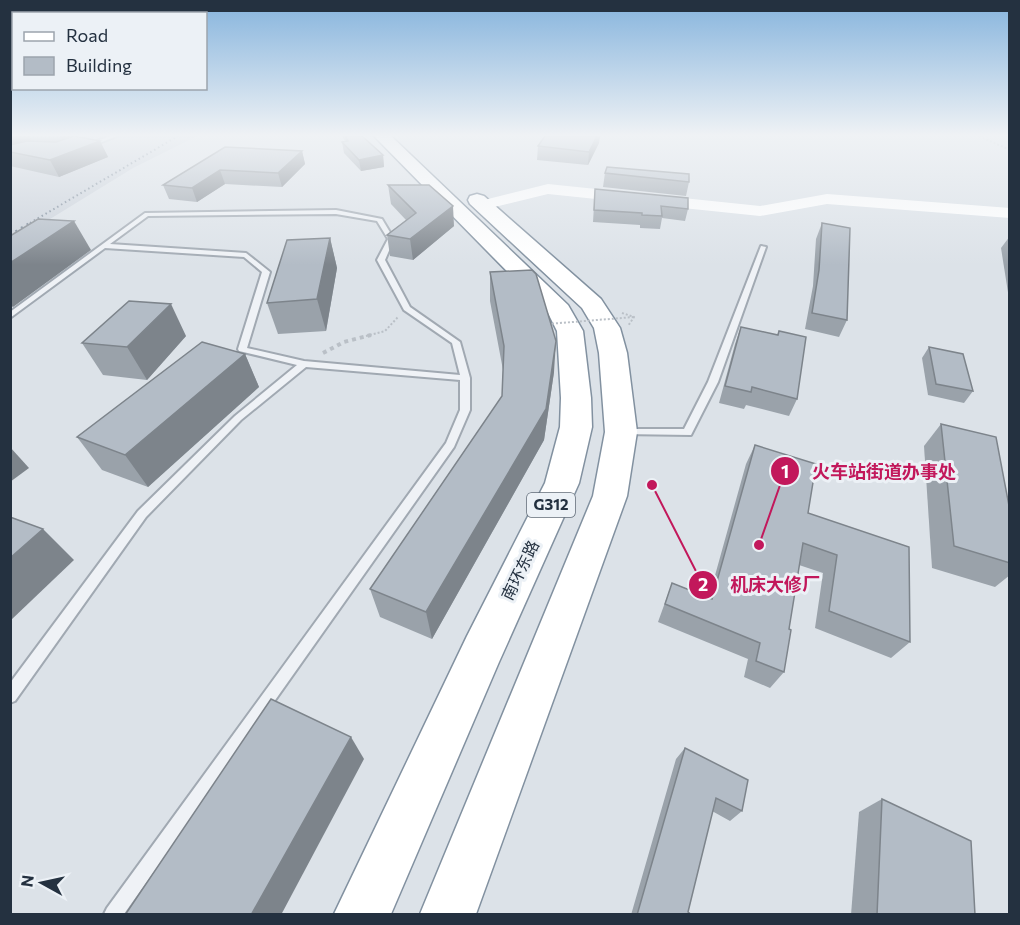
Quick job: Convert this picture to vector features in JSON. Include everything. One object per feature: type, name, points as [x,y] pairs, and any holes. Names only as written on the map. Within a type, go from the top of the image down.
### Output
[{"type":"highway","name":"南环东路","points":[[362,915],[482,651],[562,483],[576,427],[574,352],[570,331],[559,310],[426,179]]},
{"type":"highway","name":"G312","points":[[448,915],[610,496],[621,432],[613,353],[607,328],[592,304],[455,179]]},
{"type":"street","points":[[483,204],[548,189],[760,212],[827,199],[1010,213]]},
{"type":"lane","points":[[10,316],[147,214],[336,212],[379,219],[392,239],[381,260],[407,308],[456,342],[465,378],[465,410],[450,444],[113,915]]},
{"type":"lane","points":[[104,246],[246,255],[266,272],[242,349],[304,364],[465,378]]},
{"type":"lane","points":[[621,432],[687,433],[713,382],[763,247]]},
{"type":"lane","points":[[10,696],[142,514],[238,418],[304,364]]},
{"type":"path","points":[[304,364],[344,342],[385,331],[407,308]]},
{"type":"path","points":[[548,324],[634,317]]},
{"type":"shaded area","points":[[11,179],[115,179],[11,243]]},
{"type":"building","points":[[173,179],[206,179],[192,188],[163,185]]},
{"type":"building","points":[[663,179],[689,179],[689,182]]},
{"type":"building","points":[[388,185],[429,185],[453,206],[410,239],[387,235],[416,213]]},
{"type":"building","points":[[595,189],[688,198],[688,209],[661,206],[662,216],[594,210]]},
{"type":"building","points":[[38,219],[74,221],[10,263],[10,236]]},
{"type":"building","points":[[822,223],[850,228],[847,320],[812,313],[819,270]]},
{"type":"building","points":[[330,238],[317,299],[267,303],[287,240]]},
{"type":"building","points":[[532,270],[536,274],[556,341],[546,409],[426,612],[370,589],[502,396],[504,346],[490,272]]},
{"type":"building","points":[[129,301],[171,304],[127,347],[82,343]]},
{"type":"building","points":[[741,327],[778,335],[779,331],[806,337],[797,399],[752,387],[751,392],[725,386]]},
{"type":"building","points":[[202,342],[245,354],[125,455],[77,437]]},
{"type":"building","points":[[929,347],[963,354],[973,391],[936,384]]},
{"type":"building","points":[[941,424],[996,437],[1010,511],[1010,563],[954,546]]},
{"type":"building","points":[[755,445],[816,464],[808,513],[909,547],[910,642],[829,611],[837,555],[803,543],[784,672],[756,661],[760,643],[665,604],[672,583],[712,599]]},
{"type":"building","points":[[10,517],[43,529],[10,558]]},
{"type":"building","points":[[271,699],[351,737],[251,915],[125,915]]},
{"type":"building","points":[[685,748],[748,780],[742,811],[716,798],[688,912],[692,915],[637,915]]},
{"type":"building","points":[[882,799],[971,841],[975,915],[877,915]]},
{"type":"railway","points":[[30,223],[105,179]]},
{"type":"railway","points":[[10,235],[32,222]]},
{"type":"place","name":"机床大修厂","points":[[652,485]]},
{"type":"place","name":"火车站街道办事处","points":[[759,545]]}]
